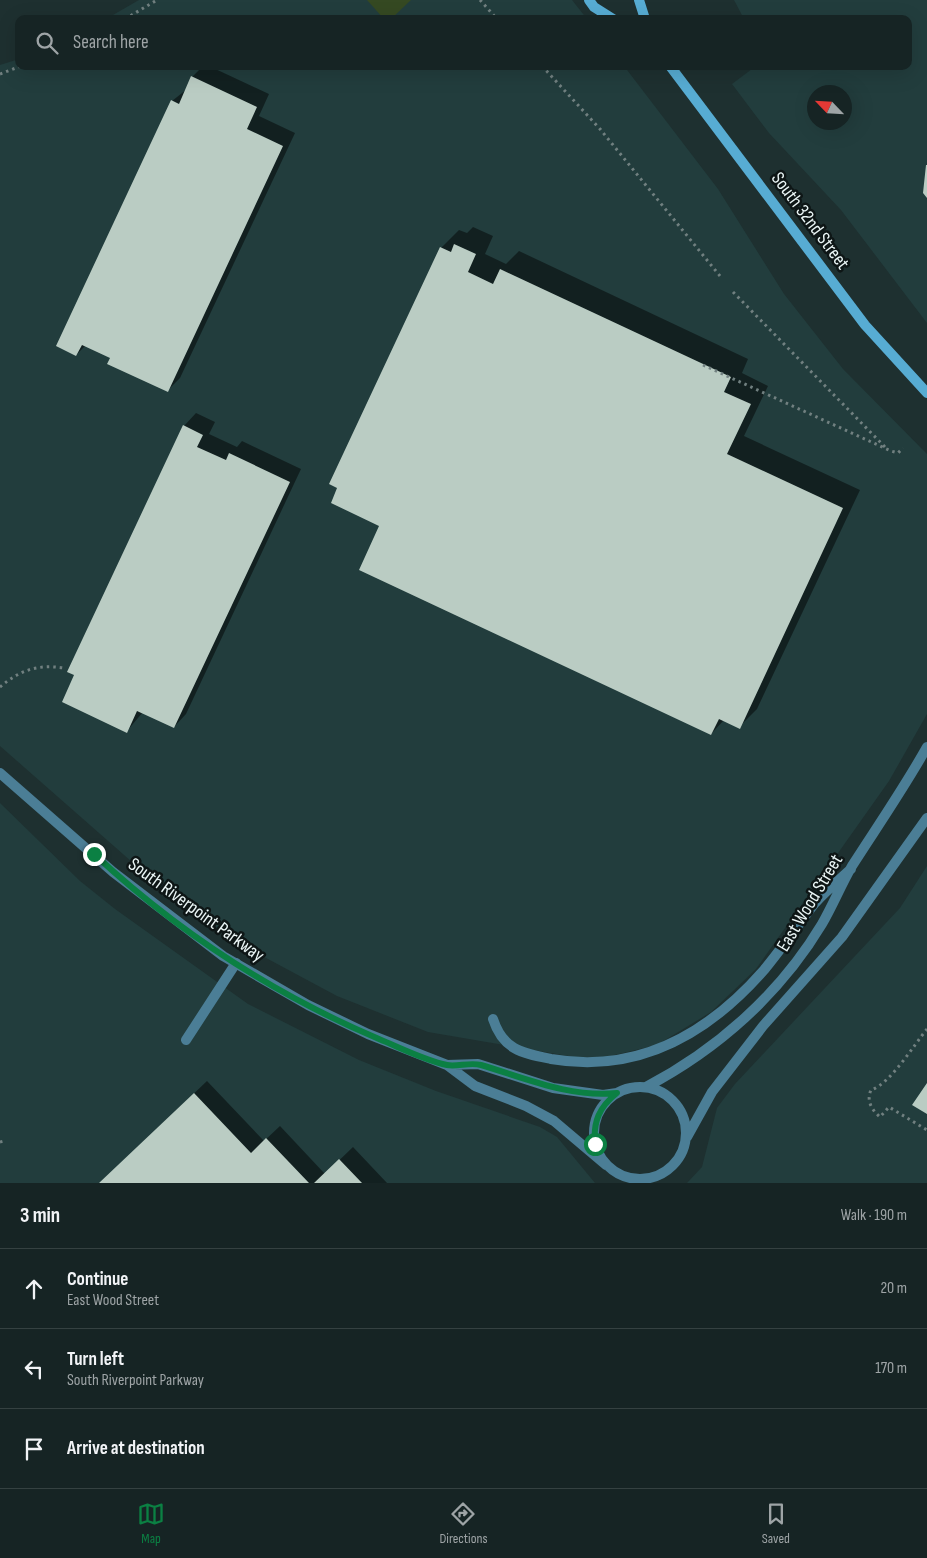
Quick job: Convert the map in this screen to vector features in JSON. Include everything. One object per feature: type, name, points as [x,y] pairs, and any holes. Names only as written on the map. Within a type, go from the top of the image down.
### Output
[{"type":"main road","points":[[588,0],[594,7],[607,15]]},
{"type":"main road","points":[[639,0],[644,15]]},
{"type":"main road","name":"South 32nd Street","points":[[673,70],[864,325],[927,393]]},
{"type":"street","name":"East Wood Street","points":[[617,1093],[631,1088],[646,1087],[687,1064],[731,1032],[788,972],[822,924],[851,869],[927,747]]},
{"type":"street","name":"South Riverpoint Parkway","points":[[0,774],[113,872],[195,936],[236,963],[308,1005],[342,1022],[448,1065],[475,1086],[526,1106],[554,1121],[606,1165]]},
{"type":"street","name":"East Wood Street","points":[[606,1165],[623,1177],[637,1180],[651,1179],[664,1174],[675,1165],[682,1153],[687,1137],[712,1092],[763,1026],[842,937],[927,818]]},
{"type":"street","points":[[493,1019],[502,1040],[514,1048],[544,1057],[576,1063],[601,1063],[630,1058],[654,1051],[696,1029],[735,999],[762,972],[816,903],[851,869]]},
{"type":"street","points":[[186,1040],[236,963]]},
{"type":"street","name":"South Riverpoint Parkway","points":[[448,1065],[478,1064],[553,1088],[603,1095],[617,1093]]},
{"type":"street","points":[[646,1087],[660,1090],[672,1098],[684,1116],[687,1137]]},
{"type":"street","points":[[606,1165],[595,1144],[596,1121],[600,1110],[617,1093]]},
{"type":"path","points":[[132,15],[158,0]]},
{"type":"path","points":[[480,0],[493,15]]},
{"type":"path","points":[[0,74],[15,68]]},
{"type":"path","points":[[546,70],[600,129],[720,276]]},
{"type":"path","points":[[733,292],[887,449]]},
{"type":"path","points":[[703,364],[887,449],[898,452],[903,448]]},
{"type":"path","points":[[0,687],[29,669],[46,666],[64,668]]},
{"type":"path","points":[[927,1029],[886,1080],[877,1088],[870,1090],[869,1095],[870,1103],[880,1117],[890,1107],[927,1130]]},
{"type":"shaded area","points":[[139,0],[572,0],[584,15],[113,15]]},
{"type":"shaded area","points":[[734,0],[927,0],[927,323],[841,210],[769,133],[732,84],[751,70],[912,70],[912,15],[742,15]]},
{"type":"shaded area","points":[[15,60],[15,70],[627,70],[718,189],[784,294],[843,369],[927,454],[927,714],[889,781],[756,969],[711,1012],[657,1045],[606,1057],[574,1057],[428,1032],[337,996],[238,943],[173,898],[0,746],[0,65]]},
{"type":"shaded area","points":[[0,803],[80,881],[115,909],[248,1004],[359,1060],[436,1091],[540,1127],[557,1137],[595,1183],[0,1183]]},
{"type":"shaded area","points":[[927,866],[927,1183],[687,1183],[702,1167],[717,1108],[735,1084],[900,908]]},
{"type":"green space","points":[[367,0],[411,0],[395,15],[380,15]]},
{"type":"building","points":[[191,76],[257,107],[247,129],[283,146],[168,392],[107,364],[110,358],[82,345],[76,356],[56,346],[171,100],[179,104]]},
{"type":"building","points":[[927,165],[927,198],[923,193]]},
{"type":"building","points":[[454,244],[476,254],[468,272],[493,284],[500,269],[731,377],[724,392],[751,404],[727,454],[843,508],[740,729],[719,719],[711,735],[359,570],[379,526],[331,503],[337,488],[329,484],[440,247],[451,252]]},
{"type":"building","points":[[183,425],[203,435],[197,447],[226,460],[229,453],[290,482],[174,728],[137,711],[127,733],[62,702],[74,675],[67,672]]},
{"type":"building","points":[[927,1083],[927,1114],[912,1105]]},
{"type":"building","points":[[194,1093],[251,1153],[266,1138],[309,1183],[99,1183]]},
{"type":"building","points":[[339,1159],[362,1183],[314,1183]]},
{"type":"route","points":[[94,854],[113,872],[195,936],[224,956],[308,1005],[368,1034],[448,1065],[478,1064],[553,1088],[603,1095],[617,1093],[600,1110],[594,1132],[595,1144]]}]
